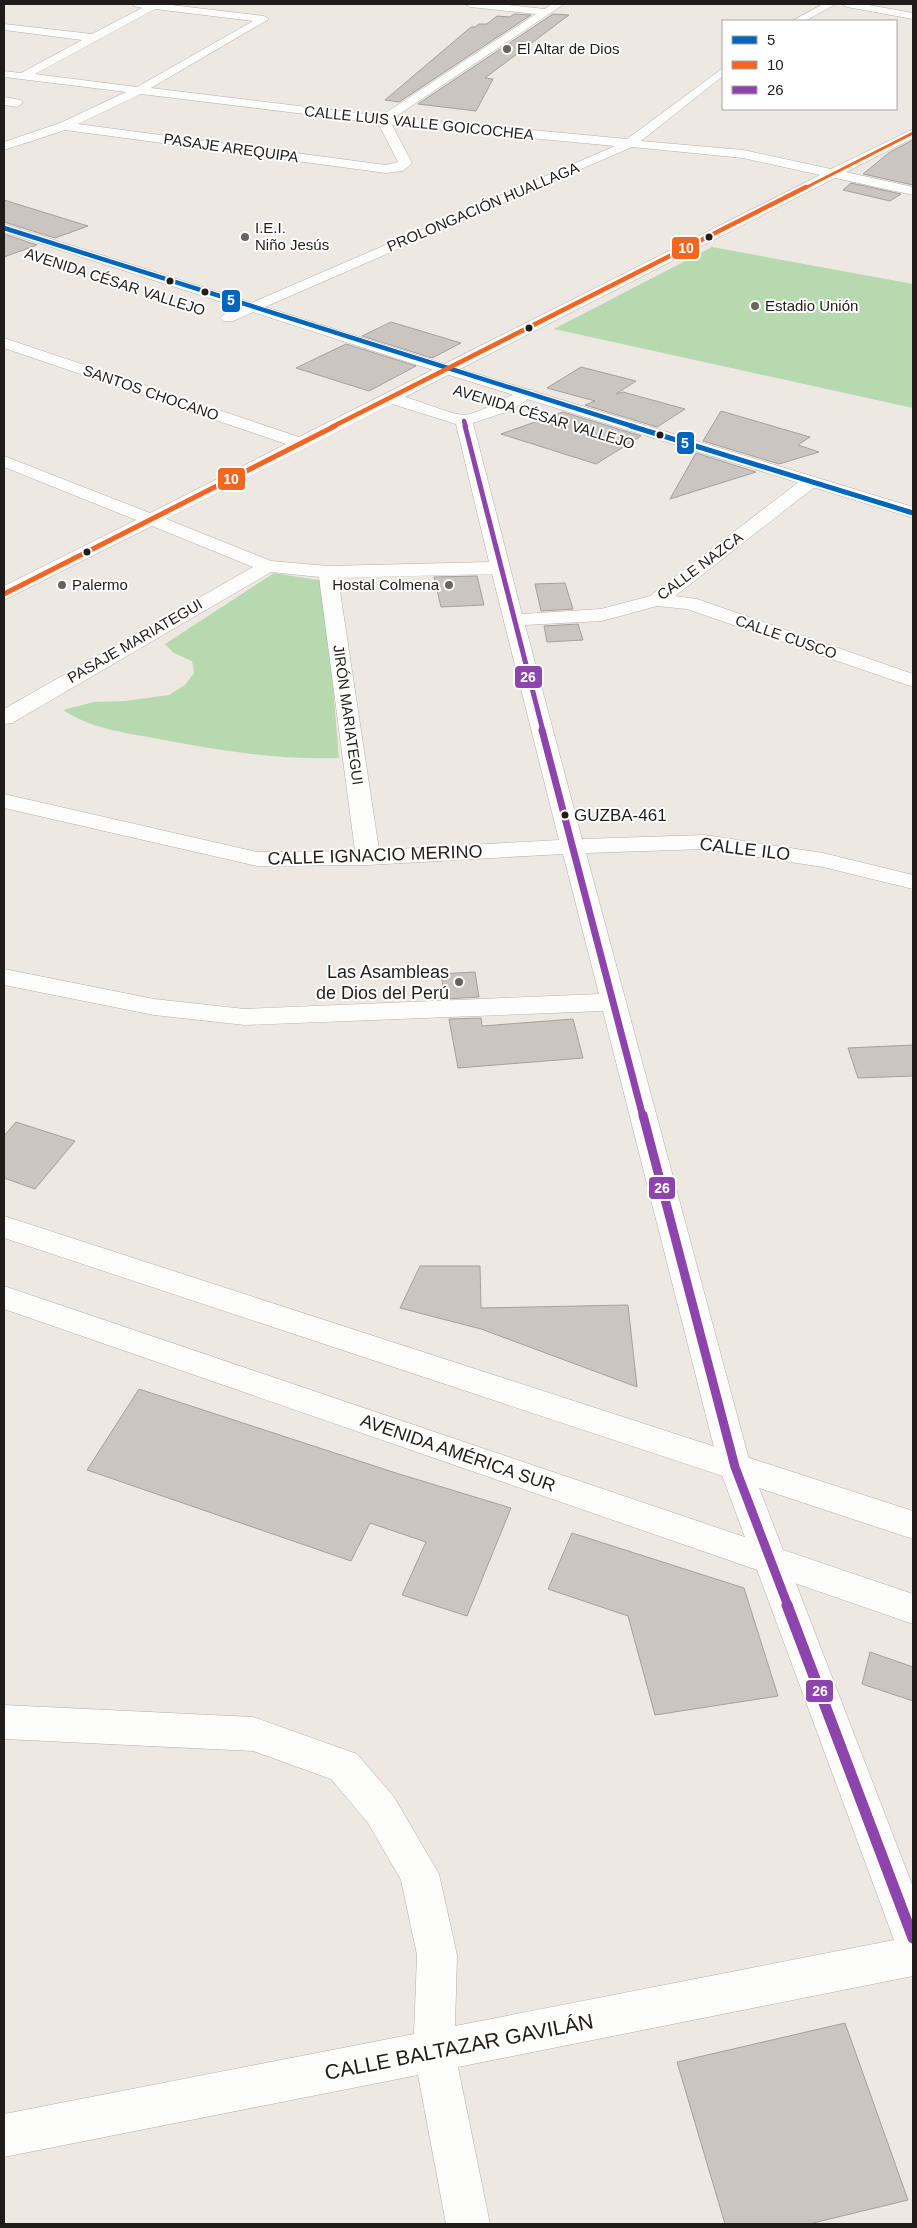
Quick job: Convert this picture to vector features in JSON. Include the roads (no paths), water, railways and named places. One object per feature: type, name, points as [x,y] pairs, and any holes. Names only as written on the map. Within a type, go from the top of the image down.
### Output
[{"type":"street","points":[[4,146],[64,126],[138,91],[264,19],[138,4]]},
{"type":"street","points":[[470,4],[546,12]]},
{"type":"street","points":[[383,120],[559,4]]},
{"type":"street","points":[[799,20],[831,4]]},
{"type":"street","points":[[847,4],[913,16]]},
{"type":"street","points":[[22,76],[154,6]]},
{"type":"street","points":[[4,26],[94,38]]},
{"type":"street","name":"PROLONGACIÓN HUALLAGA","points":[[228,318],[627,145],[722,71]]},
{"type":"street","name":"CALLE LUIS VALLE GOICOCHEA","points":[[4,74],[383,120],[627,145],[743,154],[913,191]]},
{"type":"street","points":[[4,101],[17,103]]},
{"type":"street","name":"PASAJE AREQUIPA","points":[[64,126],[386,169],[398,168],[405,163],[383,120]]},
{"type":"street","points":[[4,594],[445,368],[913,132]]},
{"type":"street","name":"AVENIDA CÉSAR VALLEJO","points":[[4,228],[252,308],[913,513]]},
{"type":"street","name":"AVENIDA CÉSAR VALLEJO","points":[[210,312],[246,324]]},
{"type":"street","name":"SANTOS CHOCANO","points":[[4,343],[299,443]]},
{"type":"street","name":"AVENIDA CÉSAR VALLEJO","points":[[404,374],[451,388]]},
{"type":"street","points":[[389,397],[464,421],[506,406],[527,394]]},
{"type":"street","name":"AVENIDA CÉSAR VALLEJO","points":[[479,397],[867,517]]},
{"type":"street","points":[[464,421],[500,568],[735,1468],[913,1938]]},
{"type":"street","points":[[7,466],[151,519],[268,566],[328,572],[500,568]]},
{"type":"street","name":"CALLE NAZCA","points":[[515,620],[602,615],[656,600],[810,482]]},
{"type":"street","name":"PASAJE MARIATEGUI","points":[[4,718],[268,566]]},
{"type":"street","name":"JIRÓN MARIATEGUI","points":[[328,572],[368,858]]},
{"type":"street","name":"CALLE CUSCO","points":[[656,600],[690,603],[913,682]]},
{"type":"street","name":"CALLE IGNACIO MERINO","points":[[4,800],[257,859],[368,858],[573,846]]},
{"type":"street","name":"CALLE ILO","points":[[573,846],[705,842],[822,860],[913,882]]},
{"type":"street","points":[[4,977],[168,1010],[235,1016],[614,1002]]},
{"type":"street","points":[[4,1227],[913,1525]]},
{"type":"street","name":"AVENIDA AMÉRICA SUR","points":[[4,1297],[913,1609]]},
{"type":"street","points":[[4,1722],[253,1734],[344,1766],[381,1810],[419,1874],[437,1955],[434,2052],[468,2224]]},
{"type":"street","name":"CALLE BALTAZAR GAVILÁN","points":[[4,2136],[913,1956]]},
{"type":"place","name":"El Altar de Dios","points":[[507,49]]},
{"type":"place","name":"I.E.I. Niño Jesús","points":[[245,237]]},
{"type":"place","name":"Estadio Unión","points":[[755,306]]},
{"type":"place","name":"Palermo","points":[[62,585]]},
{"type":"place","name":"Hostal Colmena","points":[[449,585]]},
{"type":"place","name":"GUZBA-461","points":[[565,815]]},
{"type":"place","name":"Las Asambleas de Dios del Perú","points":[[459,982]]}]
